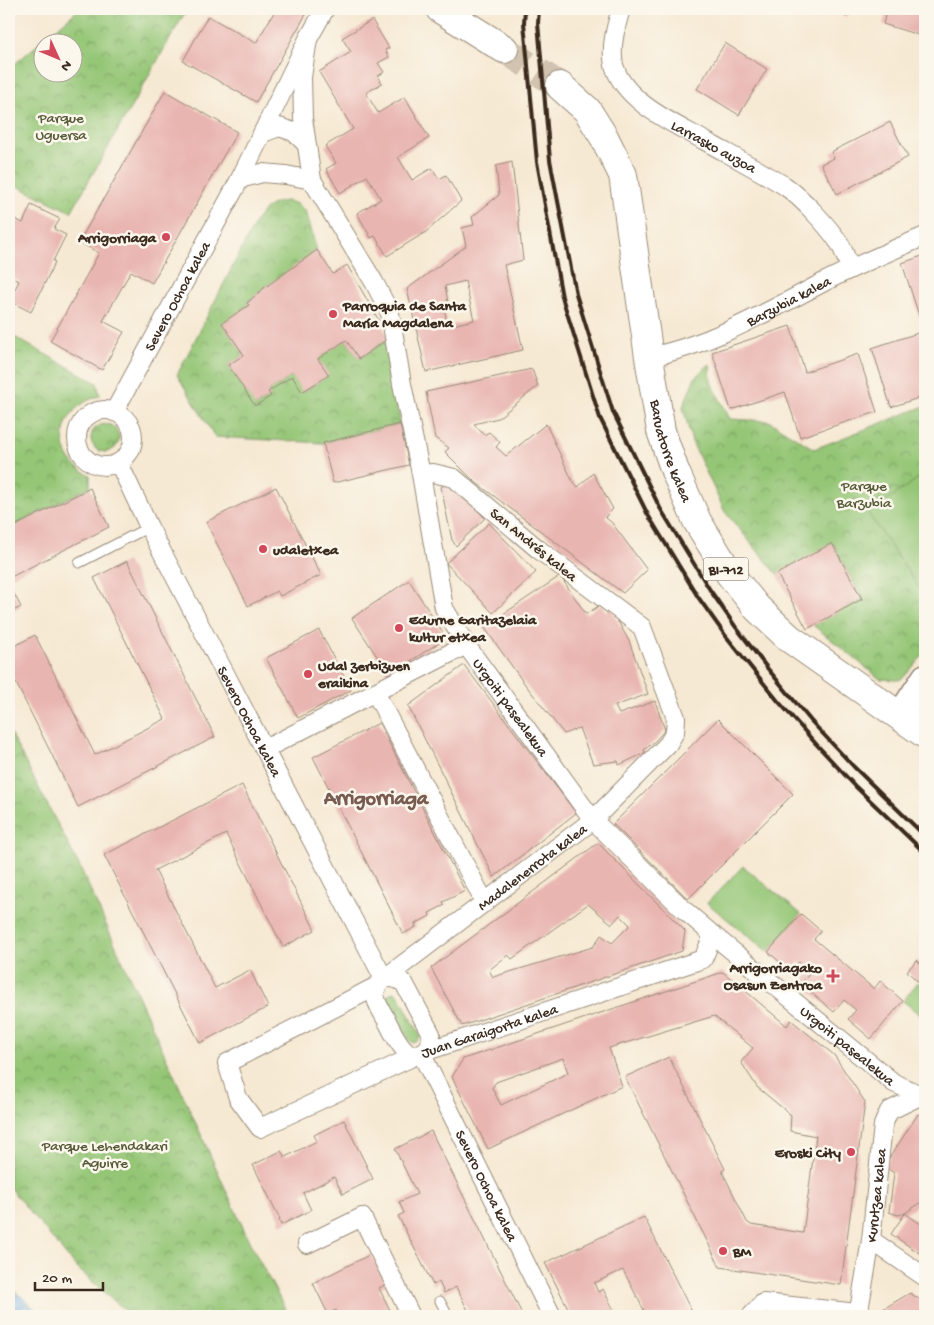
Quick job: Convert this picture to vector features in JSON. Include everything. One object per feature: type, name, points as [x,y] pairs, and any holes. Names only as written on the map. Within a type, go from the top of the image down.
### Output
[{"type":"main road","points":[[440,9],[504,49]]},
{"type":"main road","name":"Baruatorre kalea","points":[[560,86],[587,110],[604,137],[623,175],[648,357],[661,431],[675,471],[697,521],[729,573],[756,608],[789,638],[925,734]]},
{"type":"street","name":"Severo Ochoa kalea","points":[[114,412],[240,179],[308,39],[325,9]]},
{"type":"street","name":"Larrasko auzoa","points":[[621,9],[612,48],[614,66],[634,96],[656,114],[786,187],[830,231],[841,246],[850,268]]},
{"type":"street","points":[[240,179],[262,173],[312,180],[303,118],[302,77],[308,39]]},
{"type":"street","points":[[263,133],[279,127],[294,132],[306,144]]},
{"type":"street","name":"Urgoiti pasealekua","points":[[312,180],[374,282],[390,313],[402,384],[421,474],[444,608],[466,645],[593,820],[684,910],[894,1083],[924,1096]]},
{"type":"street","name":"Barzubia kalea","points":[[648,357],[673,353],[728,331],[850,268],[925,236]]},
{"type":"street","points":[[102,410],[114,412],[124,417],[128,422],[133,438],[128,454],[120,462],[108,466],[95,464],[85,458],[81,452],[77,441],[79,429],[85,418],[96,412],[102,410]]},
{"type":"street","name":"Severo Ochoa kalea","points":[[120,462],[149,527],[264,749],[380,983],[375,991],[376,1000],[402,1049],[411,1054],[421,1053],[552,1316]]},
{"type":"street","name":"San Andrés kalea","points":[[421,474],[433,473],[454,478],[538,549],[642,627],[676,718],[675,732],[668,744]]},
{"type":"street","points":[[264,749],[466,645]]},
{"type":"street","points":[[900,715],[925,677]]},
{"type":"street","points":[[375,692],[485,903]]},
{"type":"street","name":"Madalenerrota kalea","points":[[380,983],[593,820],[668,744]]},
{"type":"street","name":"Juan Garaigorta kalea","points":[[380,983],[227,1063],[238,1098],[260,1128],[421,1053],[703,959],[713,935]]},
{"type":"street","points":[[380,983],[388,977],[397,978],[404,983],[431,1034],[430,1045],[421,1053]]},
{"type":"street","name":"Kurutzea kalea","points":[[858,1315],[871,1240],[883,1125],[889,1111],[924,1096]]},
{"type":"street","points":[[307,1244],[362,1217],[411,1316]]},
{"type":"street","points":[[871,1240],[925,1277]]},
{"type":"street","points":[[751,1316],[763,1303],[858,1315]]},
{"type":"lane","points":[[79,563],[149,527]]},
{"type":"lane","points":[[440,1301],[448,1316]]},
{"type":"green space","name":"Parque Uguersa","points":[[79,9],[187,9],[71,212],[13,184],[9,193],[9,69],[32,49],[32,82],[82,82],[82,32],[52,32]]},
{"type":"green space","points":[[287,201],[297,204],[305,211],[317,250],[247,302],[249,305],[223,323],[244,355],[228,365],[256,406],[271,396],[268,392],[292,376],[303,392],[328,375],[318,359],[346,340],[359,359],[389,338],[400,424],[323,443],[215,437],[177,375],[257,219],[270,206]]},
{"type":"green space","points":[[9,334],[97,383],[100,396],[86,402],[75,410],[64,432],[64,445],[68,456],[77,467],[90,475],[90,487],[9,528]]},
{"type":"green space","name":"Parque Barzubia","points":[[710,364],[711,382],[730,419],[769,421],[814,449],[925,406],[925,653],[904,677],[899,680],[880,679],[813,625],[862,599],[833,544],[777,574],[725,512],[692,442],[683,407],[695,377]]},
{"type":"green space","points":[[105,424],[115,428],[119,438],[115,448],[105,452],[95,448],[91,438],[95,428]]},
{"type":"green space","points":[[923,475],[925,478],[924,595],[868,513]]},
{"type":"green space","name":"Parque Lehendakari Aguirre","points":[[9,731],[80,867],[250,1243],[289,1316],[131,1316],[77,1268],[9,1187]]},
{"type":"green space","points":[[743,866],[801,914],[768,952],[707,903]]},
{"type":"green space","points":[[918,982],[925,988],[925,1019],[903,1001]]},
{"type":"green space","points":[[392,992],[398,994],[420,1035],[419,1039],[415,1042],[412,1043],[409,1040],[387,1001],[388,995]]},
{"type":"water","points":[[9,1286],[43,1316],[9,1316]]},
{"type":"building","points":[[276,9],[309,9],[256,102],[183,61],[208,16],[256,43]]},
{"type":"building","points":[[835,9],[852,9],[846,17]]},
{"type":"building","points":[[887,9],[925,9],[925,37],[883,24]]},
{"type":"building","points":[[372,20],[389,48],[385,50],[389,57],[378,63],[384,72],[378,76],[382,83],[366,93],[378,113],[405,97],[429,138],[398,157],[412,180],[432,168],[439,179],[446,175],[461,201],[426,232],[387,256],[375,236],[371,238],[357,213],[381,199],[367,176],[340,193],[326,169],[336,163],[325,146],[353,129],[319,72],[351,52],[342,38]]},
{"type":"building","points":[[725,43],[767,69],[739,115],[697,89]]},
{"type":"building","points":[[165,91],[237,132],[152,283],[131,271],[103,321],[124,332],[102,370],[50,341],[99,253],[79,242]]},
{"type":"building","points":[[890,122],[908,157],[837,194],[821,164],[834,158],[831,152]]},
{"type":"building","points":[[512,162],[523,260],[504,265],[523,350],[426,372],[407,289],[466,246],[462,228],[474,225],[472,217],[499,195],[496,166]],"holes":[[[465,281],[474,320],[448,326],[443,303],[448,302],[445,286]]]},
{"type":"building","points":[[31,205],[60,219],[54,229],[66,235],[31,312],[9,301],[19,281],[9,277],[9,216],[23,223]]},
{"type":"building","name":"Parroquia de Santa María Magdalena","points":[[317,250],[333,274],[347,265],[389,338],[359,359],[346,340],[318,359],[329,375],[302,392],[292,376],[268,392],[271,396],[255,406],[228,365],[244,355],[222,323],[249,305],[247,303],[264,288]]},
{"type":"building","points":[[925,255],[925,396],[891,407],[872,348],[924,331],[902,263]]},
{"type":"building","points":[[790,326],[805,372],[858,354],[877,412],[800,437],[785,392],[731,410],[712,352]]},
{"type":"building","points":[[532,369],[538,386],[498,418],[474,424],[484,435],[489,432],[500,442],[496,447],[506,456],[546,424],[572,480],[578,487],[593,473],[613,509],[605,517],[612,523],[647,570],[623,593],[474,481],[445,452],[449,448],[435,438],[426,392]]},
{"type":"building","points":[[400,424],[409,465],[333,483],[323,443]]},
{"type":"building","points":[[449,481],[485,518],[456,546],[452,540],[441,487]]},
{"type":"building","name":"udaletxea","points":[[276,487],[321,575],[280,596],[277,591],[248,606],[206,522]]},
{"type":"building","points":[[90,488],[109,527],[9,578],[9,529]]},
{"type":"building","points":[[489,523],[536,572],[493,613],[446,563]]},
{"type":"building","points":[[832,543],[862,599],[807,629],[777,574]]},
{"type":"building","points":[[127,561],[215,737],[78,807],[9,669],[9,649],[35,635],[95,755],[165,719],[94,578]]},
{"type":"building","points":[[560,576],[586,614],[602,604],[606,612],[611,609],[629,641],[648,694],[615,706],[619,714],[655,701],[665,730],[644,750],[645,753],[619,765],[618,761],[593,764],[579,728],[564,734],[521,679],[484,627]]},
{"type":"building","name":"Edurne Garitazelaia kultur etxea","points":[[409,580],[446,638],[389,675],[352,618]]},
{"type":"building","points":[[9,584],[21,607],[9,613]]},
{"type":"building","name":"Udal zerbizuen eraikina","points":[[319,630],[351,690],[298,718],[266,658]]},
{"type":"building","points":[[464,665],[576,813],[494,877],[408,706]]},
{"type":"building","points":[[718,719],[793,794],[688,899],[613,824]]},
{"type":"building","points":[[379,723],[465,891],[443,902],[445,905],[429,913],[430,916],[415,924],[416,927],[403,934],[313,757]]},
{"type":"building","points":[[242,785],[315,930],[283,947],[226,834],[155,870],[215,988],[250,970],[268,1007],[200,1043],[104,855]]},
{"type":"building","points":[[598,843],[685,931],[682,951],[462,1026],[431,968]],"holes":[[[588,904],[612,924],[620,915],[630,925],[612,943],[601,935],[593,947],[493,977],[489,970],[508,955],[512,959]]]},
{"type":"building","name":"Arrigorriagako Osasun Zentroa","points":[[801,914],[821,931],[814,939],[874,989],[880,981],[903,1001],[871,1039],[848,1019],[856,1010],[844,1000],[834,1012],[801,984],[810,973],[799,962],[791,971],[768,952]]},
{"type":"building","points":[[917,960],[925,969],[925,973],[917,981],[907,971]]},
{"type":"building","points":[[723,972],[787,1026],[791,1020],[834,1055],[865,1102],[841,1285],[720,1267],[625,1077],[669,1057],[725,1169],[722,1171],[747,1222],[751,1225],[803,1233],[816,1136],[790,1131],[791,1115],[757,1087],[741,1062],[753,1048],[714,1016],[609,1048],[622,1086],[488,1149],[452,1077],[463,1059]],"holes":[[[563,1058],[568,1073],[501,1105],[492,1088],[496,1082]]]},
{"type":"building","points":[[918,1114],[925,1119],[925,1200],[905,1213],[898,1215],[889,1212],[894,1173],[884,1166]]},
{"type":"building","points":[[344,1120],[373,1179],[343,1194],[334,1177],[303,1193],[311,1210],[281,1225],[280,1219],[253,1165],[281,1151],[285,1157],[317,1141],[314,1135]]},
{"type":"building","points":[[431,1131],[523,1316],[471,1316],[456,1287],[444,1293],[439,1282],[433,1285],[398,1216],[404,1213],[399,1202],[417,1194],[395,1149]]},
{"type":"building","points":[[905,1213],[925,1227],[925,1257],[891,1234]]},
{"type":"building","points":[[644,1217],[694,1316],[647,1316],[623,1270],[594,1283],[598,1292],[603,1289],[617,1316],[572,1316],[545,1263]]},
{"type":"building","points":[[371,1254],[387,1284],[379,1288],[393,1316],[339,1316],[336,1310],[328,1314],[313,1283]]},
{"type":"building","points":[[910,1293],[925,1303],[925,1316],[882,1316],[883,1309]]},
{"type":"tunnel","points":[[504,49],[560,86]]},
{"type":"railway","points":[[525,9],[524,23],[537,162],[562,297],[600,418],[648,515],[698,597],[725,635],[778,701],[817,745],[856,787],[925,853]]},
{"type":"railway","points":[[539,9],[538,23],[550,160],[576,294],[613,412],[660,508],[710,590],[735,626],[811,721],[854,767],[925,836]]},
{"type":"place","name":"Arrigorriaga","points":[[166,237]]},
{"type":"place","name":"Parroquia de Santa María Magdalena","points":[[333,314]]},
{"type":"place","name":"udaletxea","points":[[263,549]]},
{"type":"place","name":"Edurne Garitazelaia kultur etxea","points":[[399,628]]},
{"type":"place","name":"Udal zerbizuen eraikina","points":[[308,674]]},
{"type":"place","name":"Arrigorriagako Osasun Zentroa","points":[[833,976]]},
{"type":"place","name":"Eroski City","points":[[851,1152]]},
{"type":"place","name":"BM","points":[[723,1251]]},
{"type":"district","name":"Arrigorriaga","points":[[376,797]]}]
